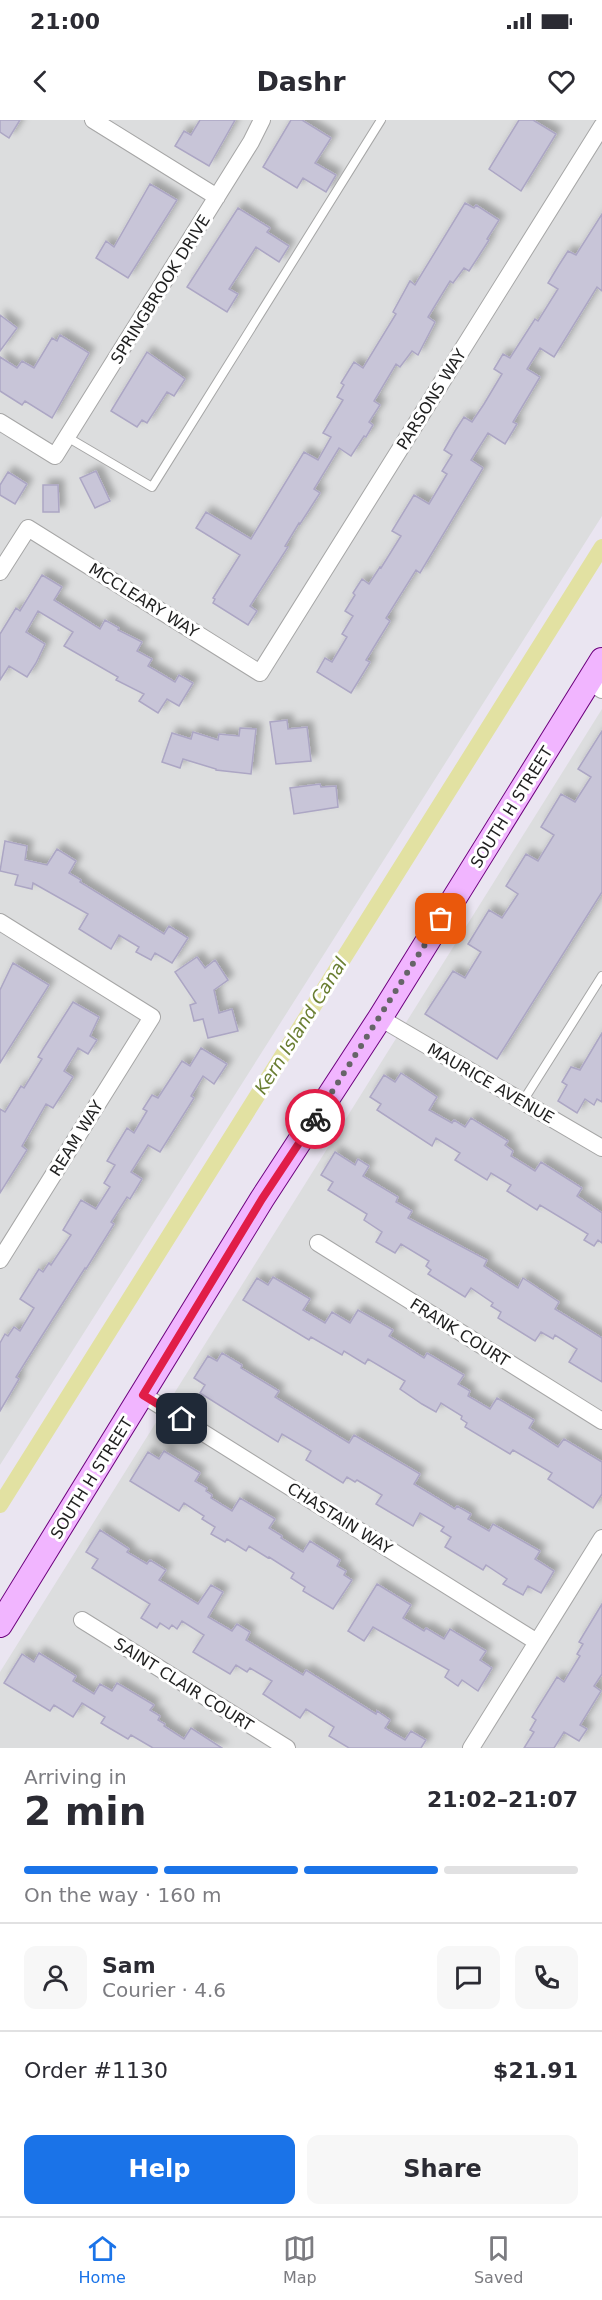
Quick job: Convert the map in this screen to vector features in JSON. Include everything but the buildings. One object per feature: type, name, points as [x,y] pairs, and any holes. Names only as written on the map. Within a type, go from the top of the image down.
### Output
[{"type":"street","points":[[93,120],[217,197]]},
{"type":"street","name":"SPRINGBROOK DRIVE","points":[[0,422],[56,456],[251,142],[261,120]]},
{"type":"street","name":"PARSONS WAY","points":[[260,672],[602,126]]},
{"type":"street","name":"MCCLEARY WAY","points":[[0,572],[27,528],[260,672]]},
{"type":"street","name":"SOUTH H STREET","points":[[0,1625],[262,1199],[595,686],[602,660]]},
{"type":"street","name":"REAM WAY","points":[[0,922],[152,1017],[0,1260]]},
{"type":"street","name":"MAURICE AVENUE","points":[[380,1017],[602,1148]]},
{"type":"street","name":"FRANK COURT","points":[[318,1243],[602,1421]]},
{"type":"street","name":"CHASTAIN WAY","points":[[143,1395],[537,1642]]},
{"type":"street","points":[[471,1748],[602,1538]]},
{"type":"street","name":"SAINT CLAIR COURT","points":[[82,1620],[287,1748]]},
{"type":"lane","points":[[67,437],[152,487],[381,120]]},
{"type":"lane","points":[[523,1101],[602,976]]},
{"type":"shaded area","points":[[0,120],[602,120],[602,516],[0,1465]]},
{"type":"shaded area","points":[[602,709],[602,1748],[0,1748],[0,1672]]},
{"type":"waterway","name":"Kern Island Canal","points":[[0,1505],[602,547]]},
{"type":"way so far","points":[[315,1119],[441,919]]},
{"type":"route","points":[[182,1419],[143,1395],[262,1199],[315,1119]]}]
